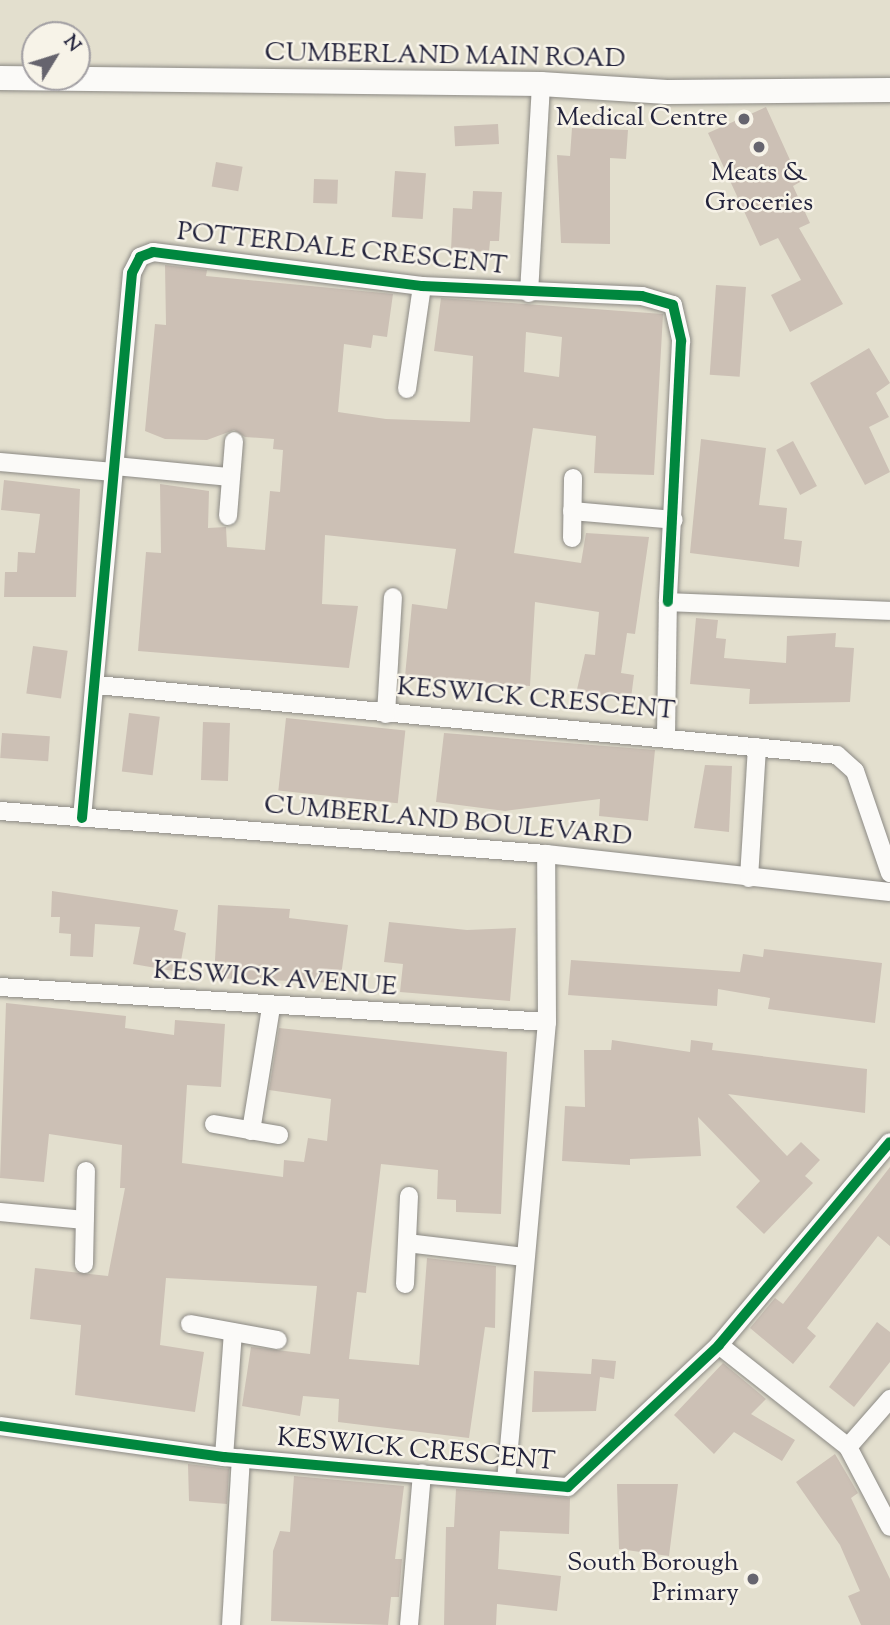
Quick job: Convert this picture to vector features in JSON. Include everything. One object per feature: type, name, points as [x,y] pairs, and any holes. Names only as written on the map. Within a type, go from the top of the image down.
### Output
[{"type":"street","name":"CUMBERLAND MAIN ROAD","points":[[0,78],[541,84],[667,92],[890,90]]},
{"type":"street","points":[[529,293],[541,84]]},
{"type":"street","name":"POTTERDALE CRESCENT","points":[[82,818],[97,685],[132,272],[140,257],[153,252],[422,286],[529,293],[642,296],[673,305],[681,341],[668,602],[666,737]]},
{"type":"street","points":[[407,389],[422,286]]},
{"type":"street","points":[[228,516],[234,441]]},
{"type":"street","points":[[0,461],[230,477]]},
{"type":"street","points":[[572,538],[573,478]]},
{"type":"street","points":[[572,511],[674,520]]},
{"type":"street","points":[[386,714],[393,597]]},
{"type":"street","points":[[668,602],[890,611]]},
{"type":"street","name":"KESWICK CRESCENT","points":[[97,685],[386,714],[666,737],[847,760],[890,873]]},
{"type":"street","points":[[749,878],[757,747]]},
{"type":"street","name":"CUMBERLAND BOULEVARD","points":[[0,811],[546,854],[890,892]]},
{"type":"street","points":[[506,1481],[547,1022],[546,854]]},
{"type":"street","name":"KESWICK AVENUE","points":[[0,987],[271,1007],[547,1022]]},
{"type":"street","points":[[251,1130],[271,1007]]},
{"type":"street","points":[[214,1124],[279,1135]]},
{"type":"street","name":"KESWICK CRESCENT","points":[[0,1426],[232,1457],[568,1487],[719,1345],[890,1142]]},
{"type":"street","points":[[84,1264],[86,1171]]},
{"type":"street","points":[[405,1284],[409,1196]]},
{"type":"street","points":[[0,1212],[85,1220]]},
{"type":"street","points":[[407,1243],[524,1257]]},
{"type":"street","points":[[190,1324],[278,1340]]},
{"type":"street","points":[[231,1625],[233,1332]]},
{"type":"street","points":[[719,1345],[848,1447],[890,1527]]},
{"type":"street","points":[[848,1447],[890,1399]]},
{"type":"street","points":[[409,1625],[422,1474]]},
{"type":"building","points":[[766,107],[800,182],[793,186],[810,223],[799,228],[843,304],[790,332],[771,295],[801,280],[778,238],[760,246],[708,133]]},
{"type":"building","points":[[498,124],[499,144],[455,146],[454,126]]},
{"type":"building","points":[[572,128],[628,130],[626,159],[610,158],[610,244],[561,243],[557,155],[570,156]]},
{"type":"building","points":[[216,162],[243,167],[238,191],[212,187]]},
{"type":"building","points":[[395,171],[426,173],[423,219],[392,217]]},
{"type":"building","points":[[314,179],[338,180],[337,204],[313,203]]},
{"type":"building","points":[[473,191],[502,192],[499,241],[490,241],[489,252],[451,250],[453,208],[472,209]]},
{"type":"building","points":[[165,265],[207,270],[206,276],[393,294],[387,337],[373,335],[371,348],[344,344],[338,412],[386,419],[470,422],[473,356],[434,351],[441,298],[663,314],[654,475],[594,473],[596,436],[533,428],[514,553],[581,563],[586,533],[649,537],[635,634],[627,633],[621,673],[634,675],[631,698],[576,694],[585,654],[595,655],[599,612],[535,602],[530,686],[405,676],[412,604],[447,609],[456,549],[325,535],[322,604],[358,606],[349,668],[138,651],[146,552],[161,553],[160,484],[209,491],[208,528],[226,527],[227,547],[265,550],[270,491],[280,492],[283,450],[273,449],[274,439],[245,437],[234,430],[207,440],[165,439],[145,431],[155,324],[166,325]],"holes":[[[526,332],[562,337],[559,377],[524,372]]]},
{"type":"building","points":[[716,285],[746,287],[740,377],[710,375]]},
{"type":"building","points":[[869,348],[890,383],[876,393],[889,417],[869,427],[890,472],[865,485],[810,383]]},
{"type":"building","points":[[701,439],[766,448],[759,505],[787,508],[784,539],[802,541],[799,567],[690,553]]},
{"type":"building","points":[[793,441],[817,486],[800,495],[776,450]]},
{"type":"building","points":[[4,480],[80,489],[76,597],[4,597],[5,572],[17,572],[18,552],[35,553],[40,514],[1,510]]},
{"type":"building","points":[[696,618],[718,620],[716,638],[726,639],[724,658],[786,663],[787,636],[836,633],[835,647],[854,648],[850,702],[749,704],[750,689],[690,684]]},
{"type":"building","points":[[33,646],[68,651],[61,698],[26,694]]},
{"type":"building","points":[[129,713],[160,717],[153,775],[122,772]]},
{"type":"building","points":[[286,718],[405,731],[398,803],[278,791]]},
{"type":"building","points":[[203,722],[230,723],[228,781],[201,780]]},
{"type":"building","points":[[2,733],[50,736],[48,761],[0,758]]},
{"type":"building","points":[[444,733],[655,750],[648,821],[599,816],[600,799],[505,811],[436,802]]},
{"type":"building","points":[[705,765],[732,766],[729,832],[694,828]]},
{"type":"building","points":[[52,891],[178,910],[174,930],[186,933],[179,972],[133,964],[140,927],[95,924],[93,957],[70,956],[71,934],[59,933],[60,917],[51,917]]},
{"type":"building","points":[[218,905],[290,909],[289,918],[348,925],[340,983],[214,978]]},
{"type":"building","points":[[389,922],[467,930],[516,928],[510,1001],[400,992],[403,964],[384,962]]},
{"type":"building","points":[[764,949],[882,963],[875,1023],[768,1009],[770,998],[718,989],[717,1006],[568,995],[571,960],[740,972],[743,954],[763,957]]},
{"type":"building","points":[[6,1003],[126,1016],[125,1028],[174,1035],[175,1020],[225,1024],[221,1087],[187,1085],[182,1163],[283,1177],[284,1160],[304,1162],[308,1138],[327,1141],[331,1099],[269,1090],[279,1028],[507,1052],[501,1214],[456,1212],[456,1200],[437,1199],[438,1170],[381,1164],[366,1293],[357,1292],[349,1359],[419,1365],[427,1258],[496,1266],[495,1328],[485,1327],[469,1438],[338,1422],[339,1399],[303,1396],[300,1416],[242,1406],[251,1347],[310,1354],[317,1286],[166,1278],[160,1345],[204,1352],[195,1412],[75,1395],[81,1325],[30,1319],[35,1268],[108,1276],[125,1188],[120,1188],[122,1145],[49,1134],[44,1182],[0,1178]]},
{"type":"building","points":[[612,1040],[690,1052],[691,1040],[713,1043],[712,1050],[867,1069],[865,1113],[728,1094],[787,1156],[801,1142],[820,1160],[805,1176],[813,1183],[764,1234],[736,1207],[760,1181],[698,1117],[701,1156],[630,1159],[630,1165],[562,1161],[565,1106],[585,1107],[584,1050],[611,1050]]},
{"type":"building","points":[[890,1167],[890,1246],[878,1236],[807,1328],[816,1336],[793,1364],[750,1328],[775,1298],[783,1304]]},
{"type":"building","points":[[877,1322],[890,1332],[890,1362],[854,1407],[829,1387]]},
{"type":"building","points":[[592,1359],[616,1361],[614,1379],[600,1377],[596,1411],[532,1412],[534,1371],[591,1374]]},
{"type":"building","points":[[723,1363],[766,1399],[751,1414],[795,1440],[782,1461],[734,1432],[714,1454],[674,1415]]},
{"type":"building","points":[[835,1454],[858,1493],[851,1498],[890,1579],[890,1625],[861,1625],[848,1596],[860,1591],[840,1545],[796,1482]]},
{"type":"building","points":[[188,1464],[229,1469],[227,1504],[189,1501]]},
{"type":"building","points":[[294,1476],[404,1486],[395,1559],[402,1559],[399,1597],[391,1597],[388,1625],[271,1621],[273,1551],[280,1531],[290,1532]]},
{"type":"building","points":[[617,1484],[678,1484],[669,1556],[619,1549]]},
{"type":"building","points":[[456,1489],[570,1498],[569,1534],[500,1531],[498,1569],[561,1576],[557,1611],[497,1604],[496,1625],[444,1625],[446,1527],[454,1527]]},
{"type":"cycle path","points":[[82,818],[132,273],[140,257],[153,252],[422,286],[642,296],[673,305],[681,341],[668,602]]},
{"type":"cycle path","points":[[0,1426],[224,1457],[568,1487],[719,1345],[890,1142]]},
{"type":"place","name":"Medical Centre","points":[[744,119]]},
{"type":"place","name":"Meats & Groceries","points":[[759,147]]},
{"type":"place","name":"South Borough Primary","points":[[753,1579]]}]
